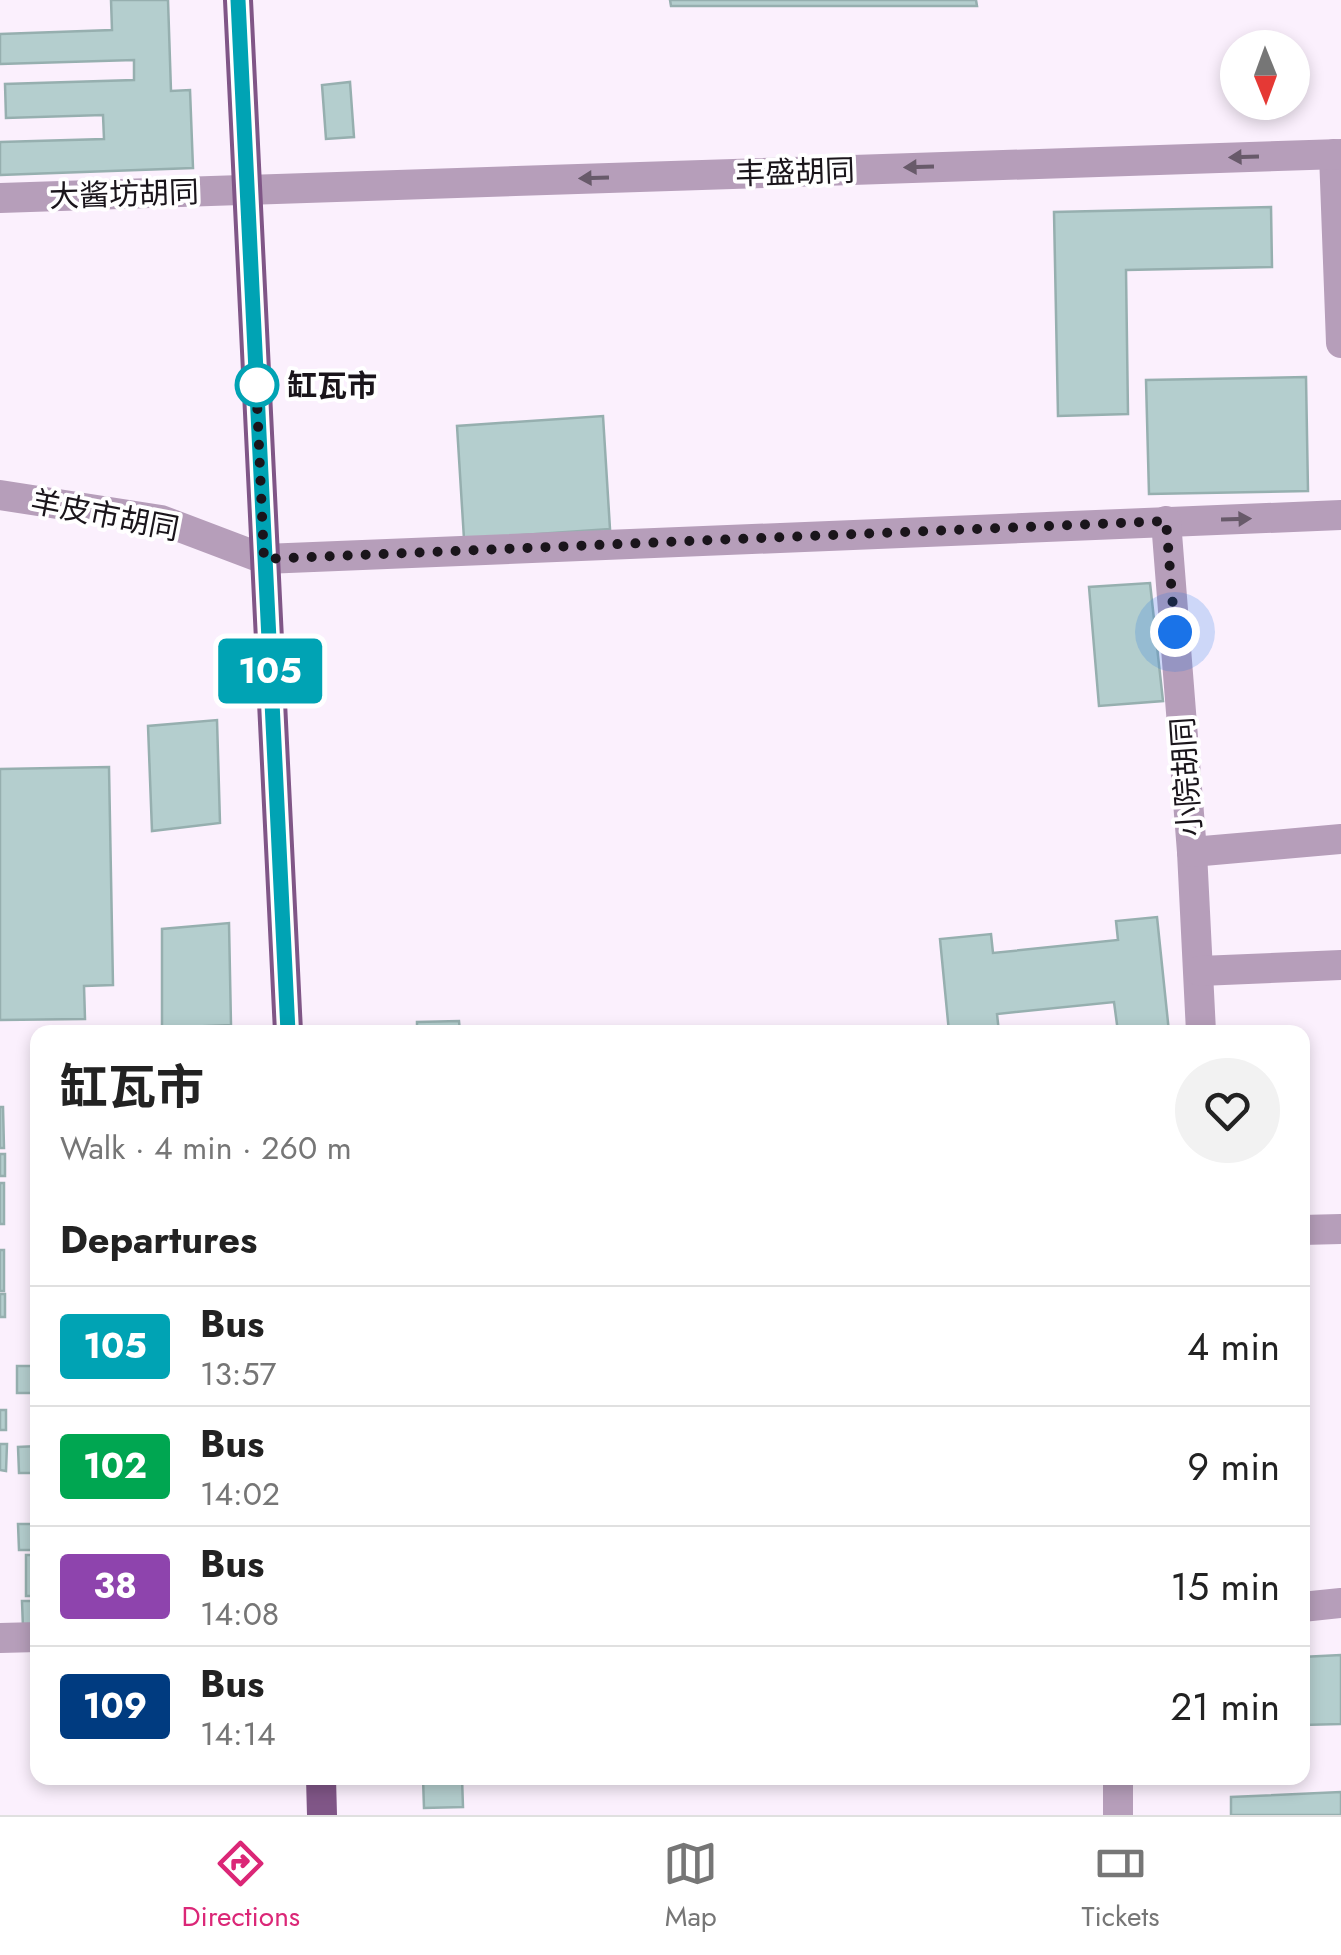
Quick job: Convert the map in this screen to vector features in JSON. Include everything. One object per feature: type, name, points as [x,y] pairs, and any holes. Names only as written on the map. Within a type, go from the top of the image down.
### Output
[{"type":"main road","points":[[238,0],[288,1025]]},
{"type":"main road","points":[[321,1785],[322,1815]]},
{"type":"lane","name":"丰盛胡同","points":[[248,189],[1337,154]]},
{"type":"lane","points":[[1337,154],[1341,343]]},
{"type":"lane","name":"大酱坊胡同","points":[[0,198],[248,189]]},
{"type":"lane","name":"羊皮市胡同","points":[[0,495],[161,520],[264,559]]},
{"type":"lane","points":[[264,559],[1341,515]]},
{"type":"lane","name":"小院胡同","points":[[1166,521],[1192,852],[1201,1025]]},
{"type":"lane","name":"小院胡同","points":[[1192,852],[1341,839]]},
{"type":"lane","points":[[1200,971],[1341,965]]},
{"type":"lane","points":[[1310,1230],[1341,1229]]},
{"type":"lane","points":[[1310,1606],[1341,1603]]},
{"type":"lane","points":[[0,1638],[30,1637]]},
{"type":"lane","points":[[1118,1785],[1118,1815]]},
{"type":"building","points":[[111,0],[168,0],[171,91],[190,90],[193,168],[0,175],[0,142],[104,139],[103,115],[6,118],[5,84],[134,80],[134,60],[0,64],[0,34],[112,30]]},
{"type":"building","points":[[670,0],[976,0],[977,6],[671,6]]},
{"type":"building","points":[[350,82],[354,137],[326,139],[322,85]]},
{"type":"building","points":[[1271,207],[1272,267],[1126,270],[1128,414],[1058,416],[1054,212]]},
{"type":"building","points":[[1306,377],[1308,491],[1149,494],[1146,380]]},
{"type":"building","points":[[603,416],[610,529],[464,539],[457,426]]},
{"type":"building","points":[[1150,583],[1163,701],[1099,706],[1089,587]]},
{"type":"building","points":[[217,720],[220,823],[152,831],[148,726]]},
{"type":"building","points":[[109,767],[113,985],[84,986],[85,1019],[0,1020],[0,769]]},
{"type":"building","points":[[1157,917],[1168,1025],[1117,1025],[1114,1002],[997,1014],[998,1025],[948,1025],[940,939],[991,934],[993,953],[1118,940],[1116,921]]},
{"type":"building","points":[[229,923],[231,1025],[162,1025],[162,929]]},
{"type":"building","points":[[459,1021],[459,1025],[417,1025]]},
{"type":"building","points":[[3,1107],[4,1148],[0,1148]]},
{"type":"building","points":[[0,1154],[5,1154],[5,1176],[0,1176]]},
{"type":"building","points":[[0,1183],[4,1183],[4,1224],[0,1224]]},
{"type":"building","points":[[0,1250],[4,1250],[4,1291],[0,1291]]},
{"type":"building","points":[[0,1294],[5,1294],[5,1317],[0,1317]]},
{"type":"building","points":[[17,1366],[30,1366],[30,1393],[17,1393]]},
{"type":"building","points":[[0,1410],[6,1410],[6,1430],[0,1430]]},
{"type":"building","points":[[0,1444],[7,1444],[6,1471],[0,1470]]},
{"type":"building","points":[[30,1446],[30,1473],[19,1473],[18,1447]]},
{"type":"building","points":[[18,1524],[30,1524],[30,1550],[19,1550]]},
{"type":"building","points":[[26,1555],[30,1555],[30,1596],[26,1596]]},
{"type":"building","points":[[22,1601],[30,1601],[30,1628],[23,1628]]},
{"type":"building","points":[[1341,1655],[1341,1724],[1310,1725],[1310,1657]]},
{"type":"building","points":[[423,1785],[462,1785],[463,1807],[424,1808]]},
{"type":"building","points":[[1341,1792],[1341,1815],[1231,1815],[1231,1797]]},
{"type":"bus line","name":"105","points":[[238,0],[288,1025]]},
{"type":"place","name":"缸瓦市","points":[[257,385]]},
{"type":"route","points":[[257,385],[256,379],[264,559],[1166,521],[1175,632]]}]
